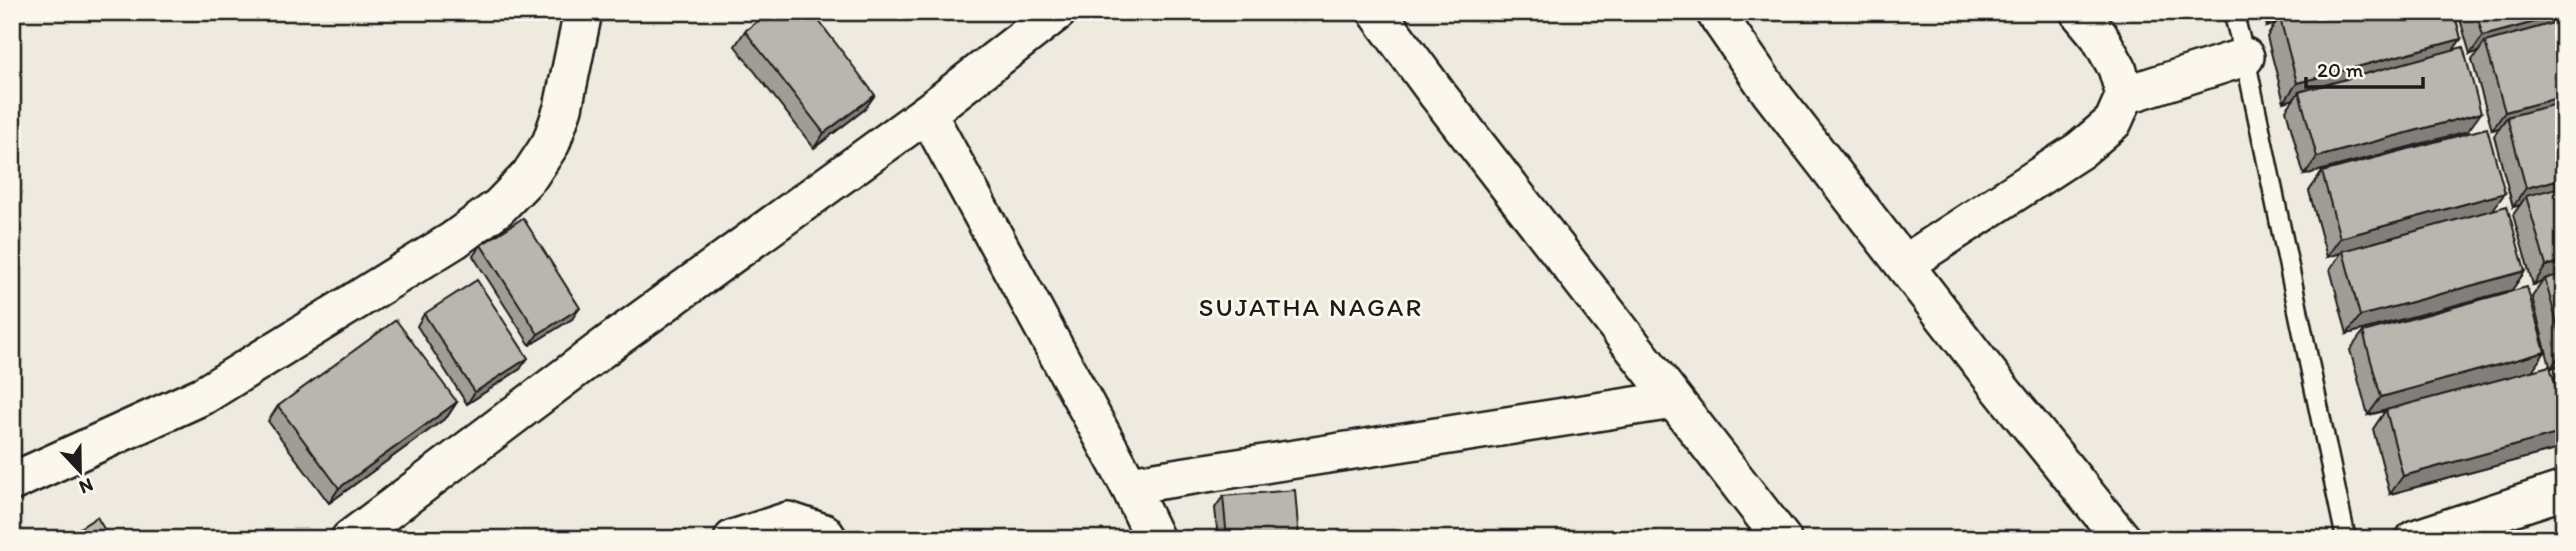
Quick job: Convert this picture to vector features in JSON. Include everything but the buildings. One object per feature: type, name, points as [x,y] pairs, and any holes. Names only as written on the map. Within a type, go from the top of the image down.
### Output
[{"type":"street","points":[[12,482],[204,395],[454,240],[499,207],[530,175],[551,143],[563,108],[583,12]]},
{"type":"street","points":[[350,539],[615,339],[927,113],[1057,12]]},
{"type":"street","points":[[1377,12],[1437,95],[1782,539]]},
{"type":"street","points":[[1715,12],[1771,93],[1906,263],[1999,387],[2122,539]]},
{"type":"street","points":[[1906,263],[2080,150],[2113,122],[2125,95],[2117,68],[2099,36],[2079,12]]},
{"type":"street","points":[[2125,95],[2245,57]]},
{"type":"street","points":[[927,113],[1129,485],[1155,539]]},
{"type":"street","points":[[1129,485],[1673,400]]},
{"type":"street","points":[[2415,539],[2564,490]]},
{"type":"street","points":[[733,539],[788,522],[824,533],[828,539]]},
{"type":"lane","points":[[2233,12],[2245,57],[2346,539]]},
{"type":"district","name":"SUJATHA NAGAR","points":[[1311,307]]}]
